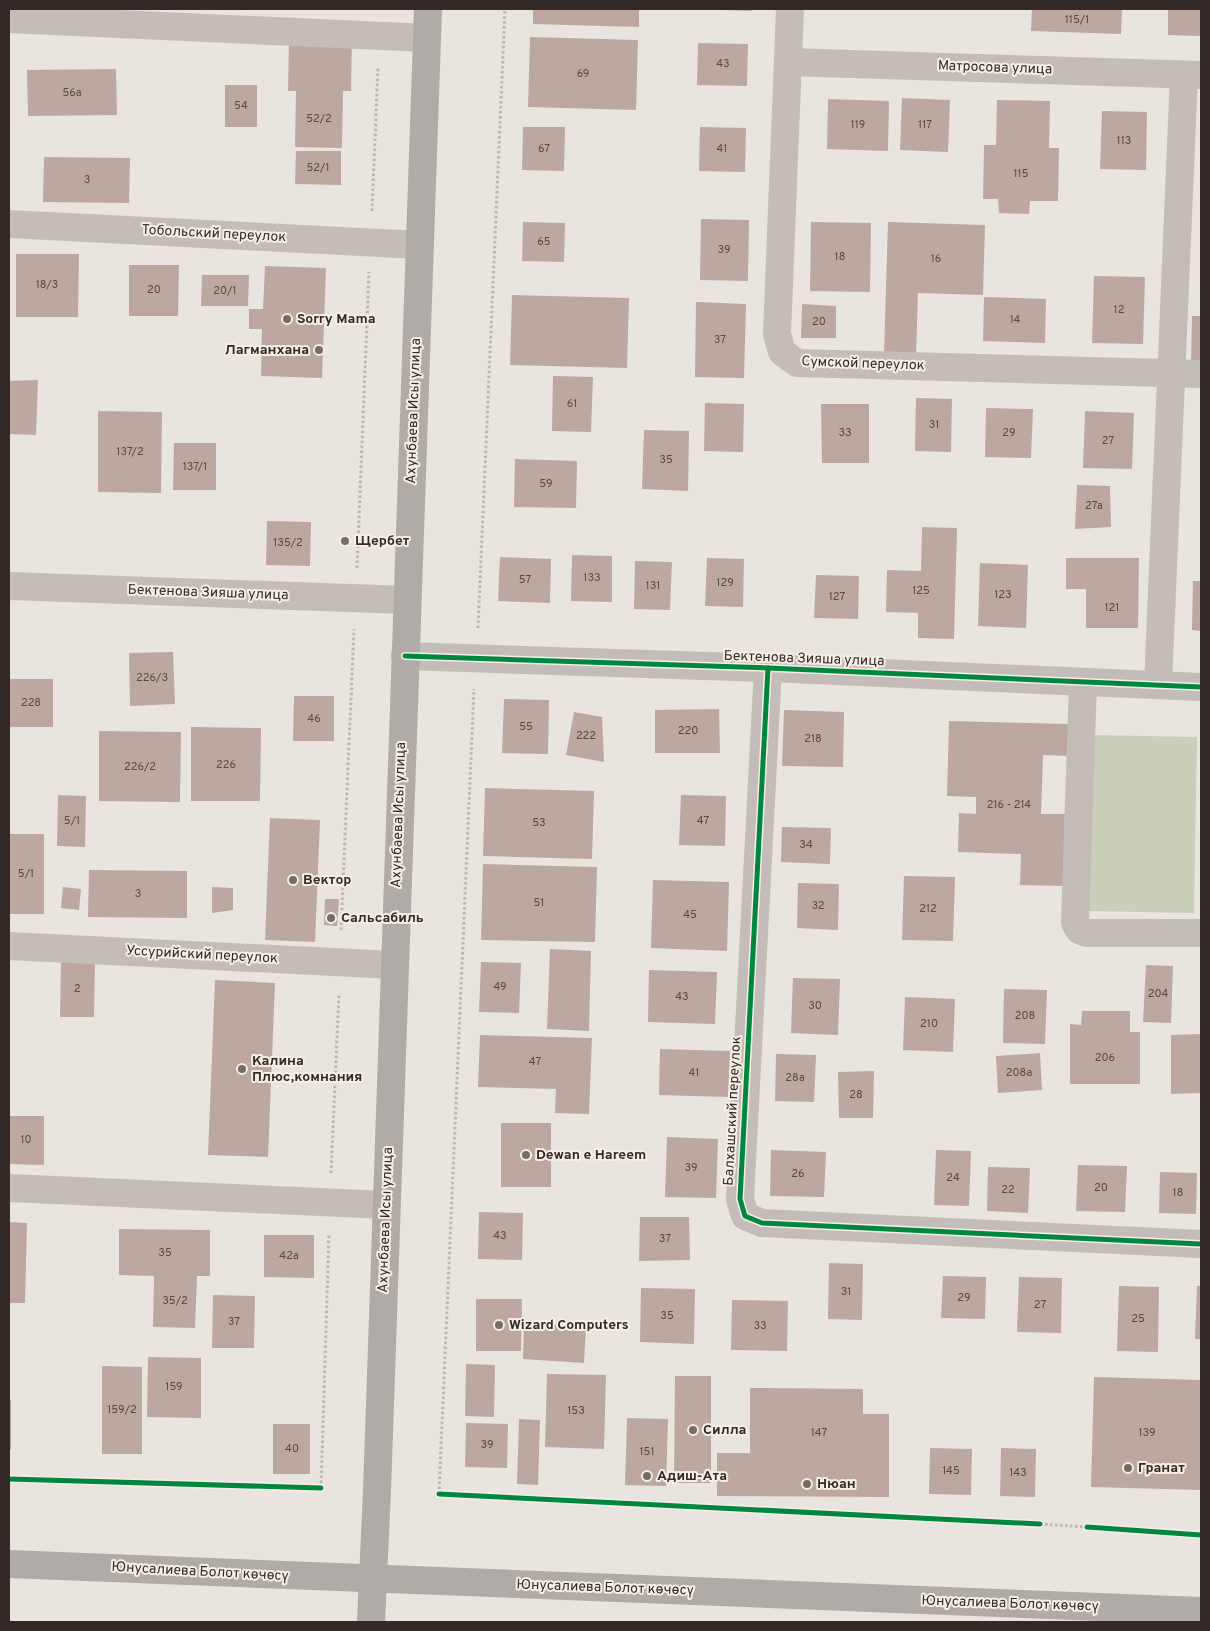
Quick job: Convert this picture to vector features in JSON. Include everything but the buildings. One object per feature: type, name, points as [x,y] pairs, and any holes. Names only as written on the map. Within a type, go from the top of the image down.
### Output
[{"type":"main road","name":"Ахунбаева Исы улица","points":[[371,1622],[378,1481],[394,965],[428,9]]},
{"type":"main road","name":"Юнусалиева Болот көчөсү","points":[[9,1564],[372,1580],[1201,1611]]},
{"type":"street","name":"Сумской переулок","points":[[790,9],[777,334],[782,352],[797,363],[1201,374]]},
{"type":"street","points":[[9,19],[426,38]]},
{"type":"street","name":"Матросова улица","points":[[788,62],[1192,75]]},
{"type":"street","points":[[1158,685],[1170,372],[1192,75]]},
{"type":"street","name":"Тобольский переулок","points":[[9,224],[420,245]]},
{"type":"street","name":"Бектенова Зияша улица","points":[[9,586],[407,600]]},
{"type":"street","name":"Бектенова Зияша улица","points":[[405,656],[768,668],[1201,687]]},
{"type":"street","name":"Балхашский переулок","points":[[768,668],[740,1199],[745,1216],[762,1223],[1201,1244]]},
{"type":"street","points":[[1083,682],[1075,923],[1079,930],[1086,934],[1201,933]]},
{"type":"street","name":"Уссурийский переулок","points":[[9,946],[394,965]]},
{"type":"street","points":[[9,1188],[386,1205]]},
{"type":"path","points":[[449,1494],[439,1494],[505,9]]},
{"type":"path","points":[[312,1488],[321,1488],[330,1202],[380,36]]},
{"type":"path","points":[[1030,1524],[1096,1527]]},
{"type":"green space","points":[[1090,735],[1197,737],[1194,913],[1087,911]]},
{"type":"cycle path","points":[[405,656],[768,668],[1201,687]]},
{"type":"cycle path","points":[[768,668],[740,1199],[745,1216],[762,1223],[1201,1244]]},
{"type":"cycle path","points":[[9,1479],[321,1488]]},
{"type":"cycle path","points":[[439,1494],[1040,1524]]},
{"type":"cycle path","points":[[1087,1527],[1201,1535]]},
{"type":"place","name":"Sorry Mama","points":[[287,319]]},
{"type":"place","name":"Лагманхана","points":[[319,350]]},
{"type":"place","name":"Щербет","points":[[345,541]]},
{"type":"place","name":"Вектор","points":[[293,880]]},
{"type":"place","name":"Сальсабиль","points":[[331,918]]},
{"type":"place","name":"Калина Плюс,комнания","points":[[242,1069]]},
{"type":"place","name":"Dewan e Hareem","points":[[526,1155]]},
{"type":"place","name":"Wizard Computers","points":[[499,1325]]},
{"type":"place","name":"Силла","points":[[693,1430]]},
{"type":"place","name":"Гранат","points":[[1128,1468]]},
{"type":"place","name":"Адиш-Ата","points":[[647,1476]]},
{"type":"place","name":"Нюан","points":[[807,1484]]}]
